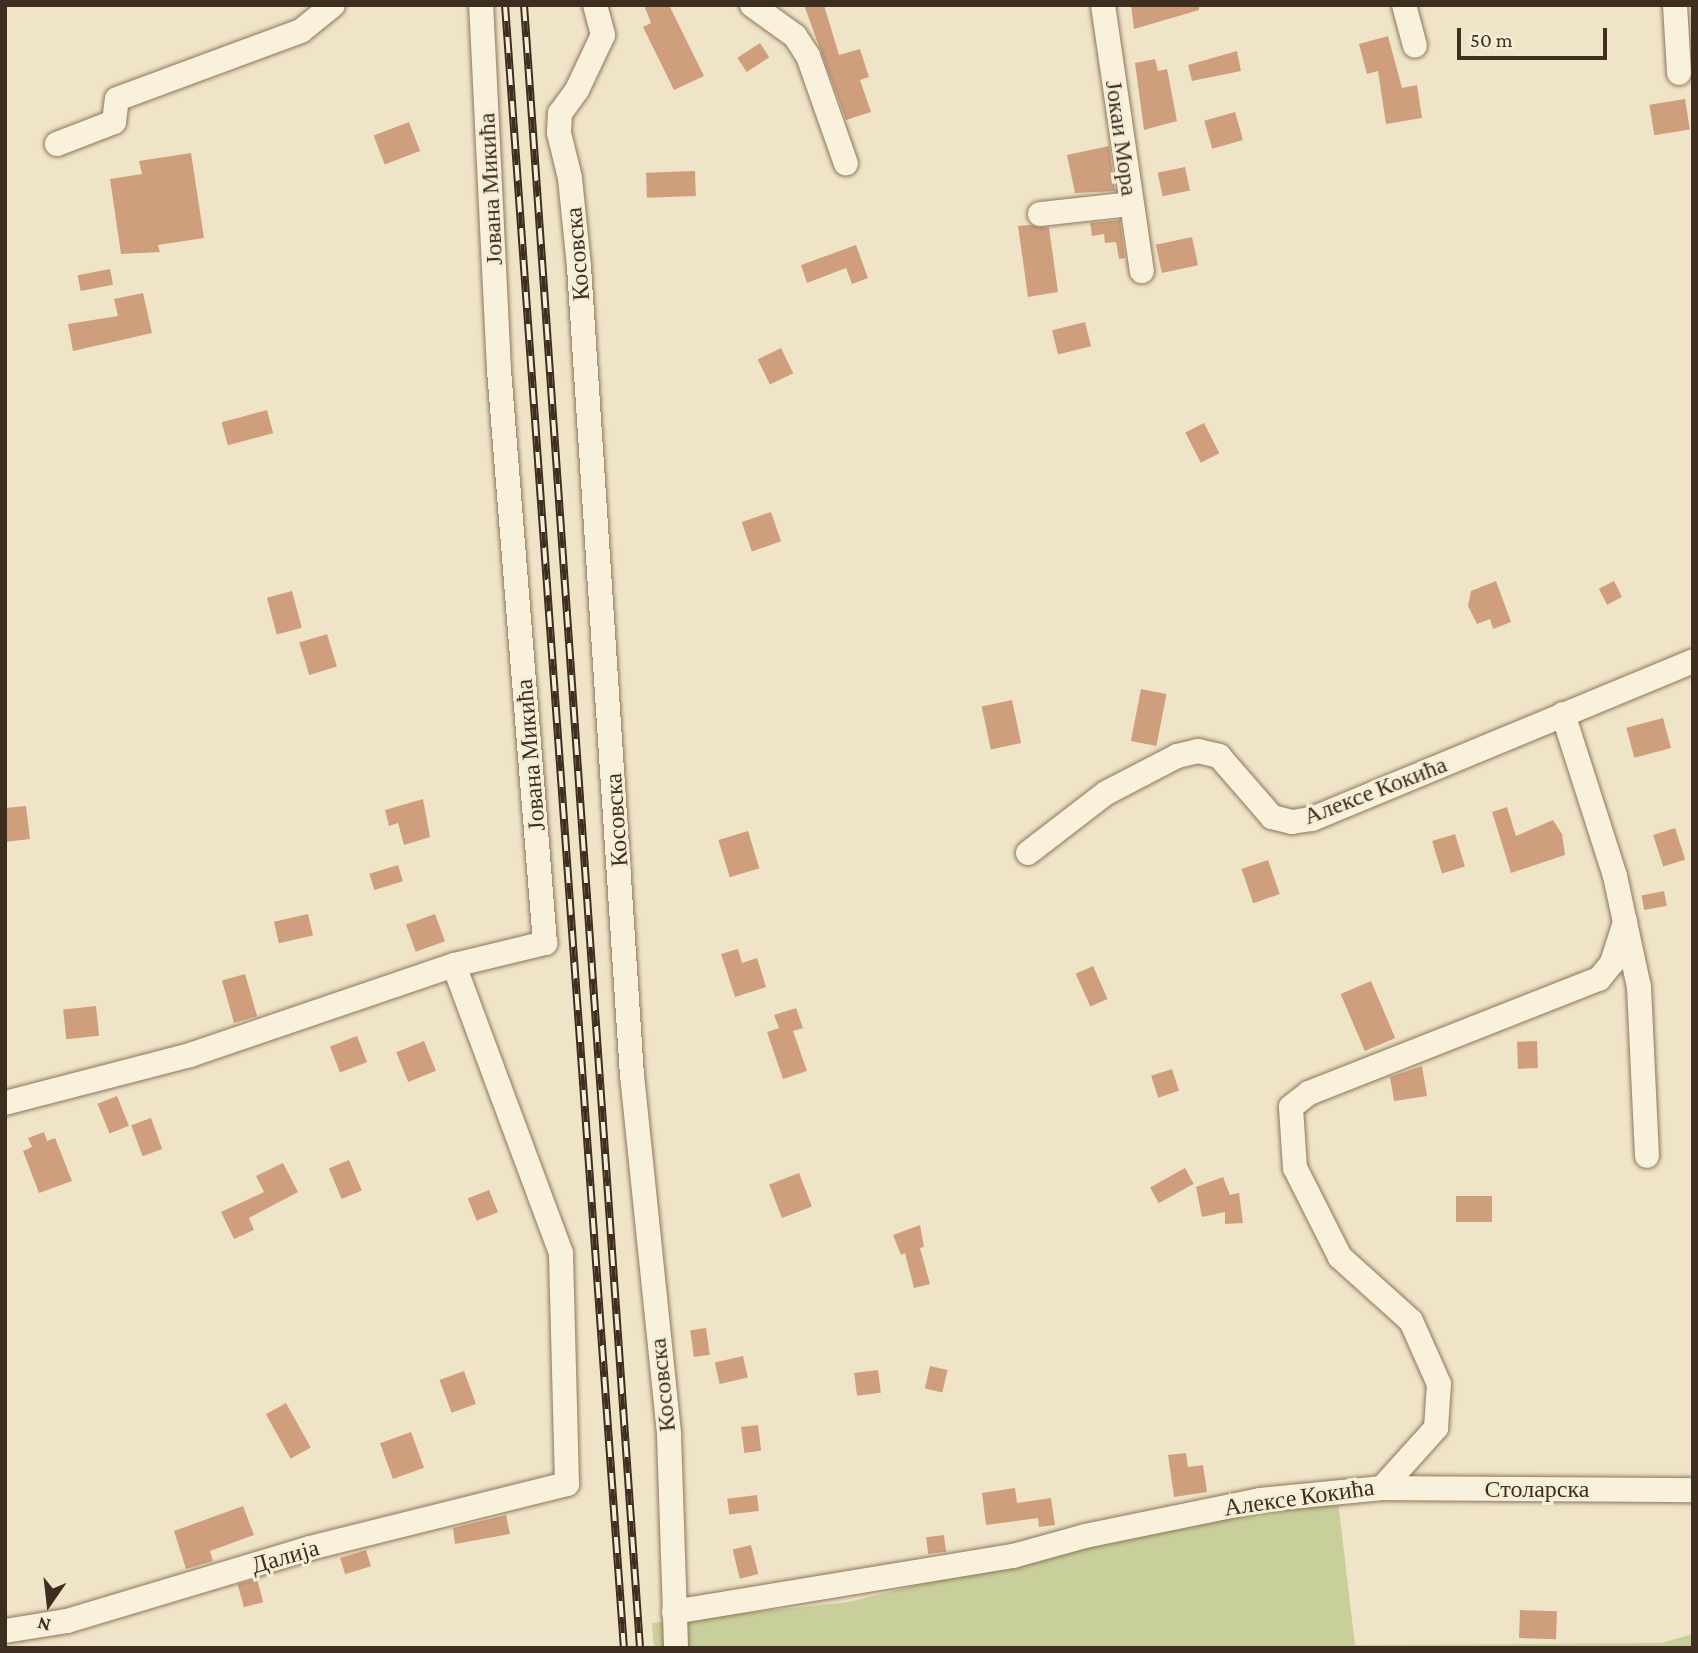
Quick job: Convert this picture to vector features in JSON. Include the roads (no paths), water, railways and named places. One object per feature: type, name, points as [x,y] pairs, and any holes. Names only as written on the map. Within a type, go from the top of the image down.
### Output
[{"type":"street","points":[[57,144],[114,122],[117,99],[301,31],[333,5]]},
{"type":"street","name":"Јована Микића","points":[[5,1102],[190,1055],[454,965],[545,943],[499,370],[481,5]]},
{"type":"street","name":"Косовска","points":[[595,5],[603,35],[577,90],[560,113],[559,133],[570,178],[579,267],[632,1075],[669,1434],[676,1648]]},
{"type":"street","points":[[752,5],[795,36],[808,56],[846,164]]},
{"type":"street","name":"Јокаи Мора","points":[[1103,5],[1142,271]]},
{"type":"street","points":[[1404,5],[1415,46]]},
{"type":"street","points":[[1675,5],[1679,73]]},
{"type":"street","points":[[1040,214],[1131,204]]},
{"type":"street","name":"Алексе Кокића","points":[[1028,853],[1106,793],[1177,756],[1198,751],[1219,756],[1272,817],[1292,822],[1312,819],[1693,661]]},
{"type":"street","points":[[1563,714],[1592,796],[1639,987],[1647,1156]]},
{"type":"street","name":"Алексе Кокића","points":[[674,1612],[1013,1556],[1085,1536],[1260,1500],[1382,1488],[1436,1428],[1439,1384],[1411,1321],[1340,1257],[1295,1168],[1291,1107],[1309,1093],[1599,979],[1612,963],[1625,922]]},
{"type":"street","name":"Далија","points":[[5,1631],[67,1621],[310,1548],[567,1484],[561,1253],[454,965]]},
{"type":"street","name":"Столарска","points":[[1382,1488],[1693,1490]]},
{"type":"railway","points":[[505,5],[624,1648]]},
{"type":"railway","points":[[524,5],[640,1648]]}]
